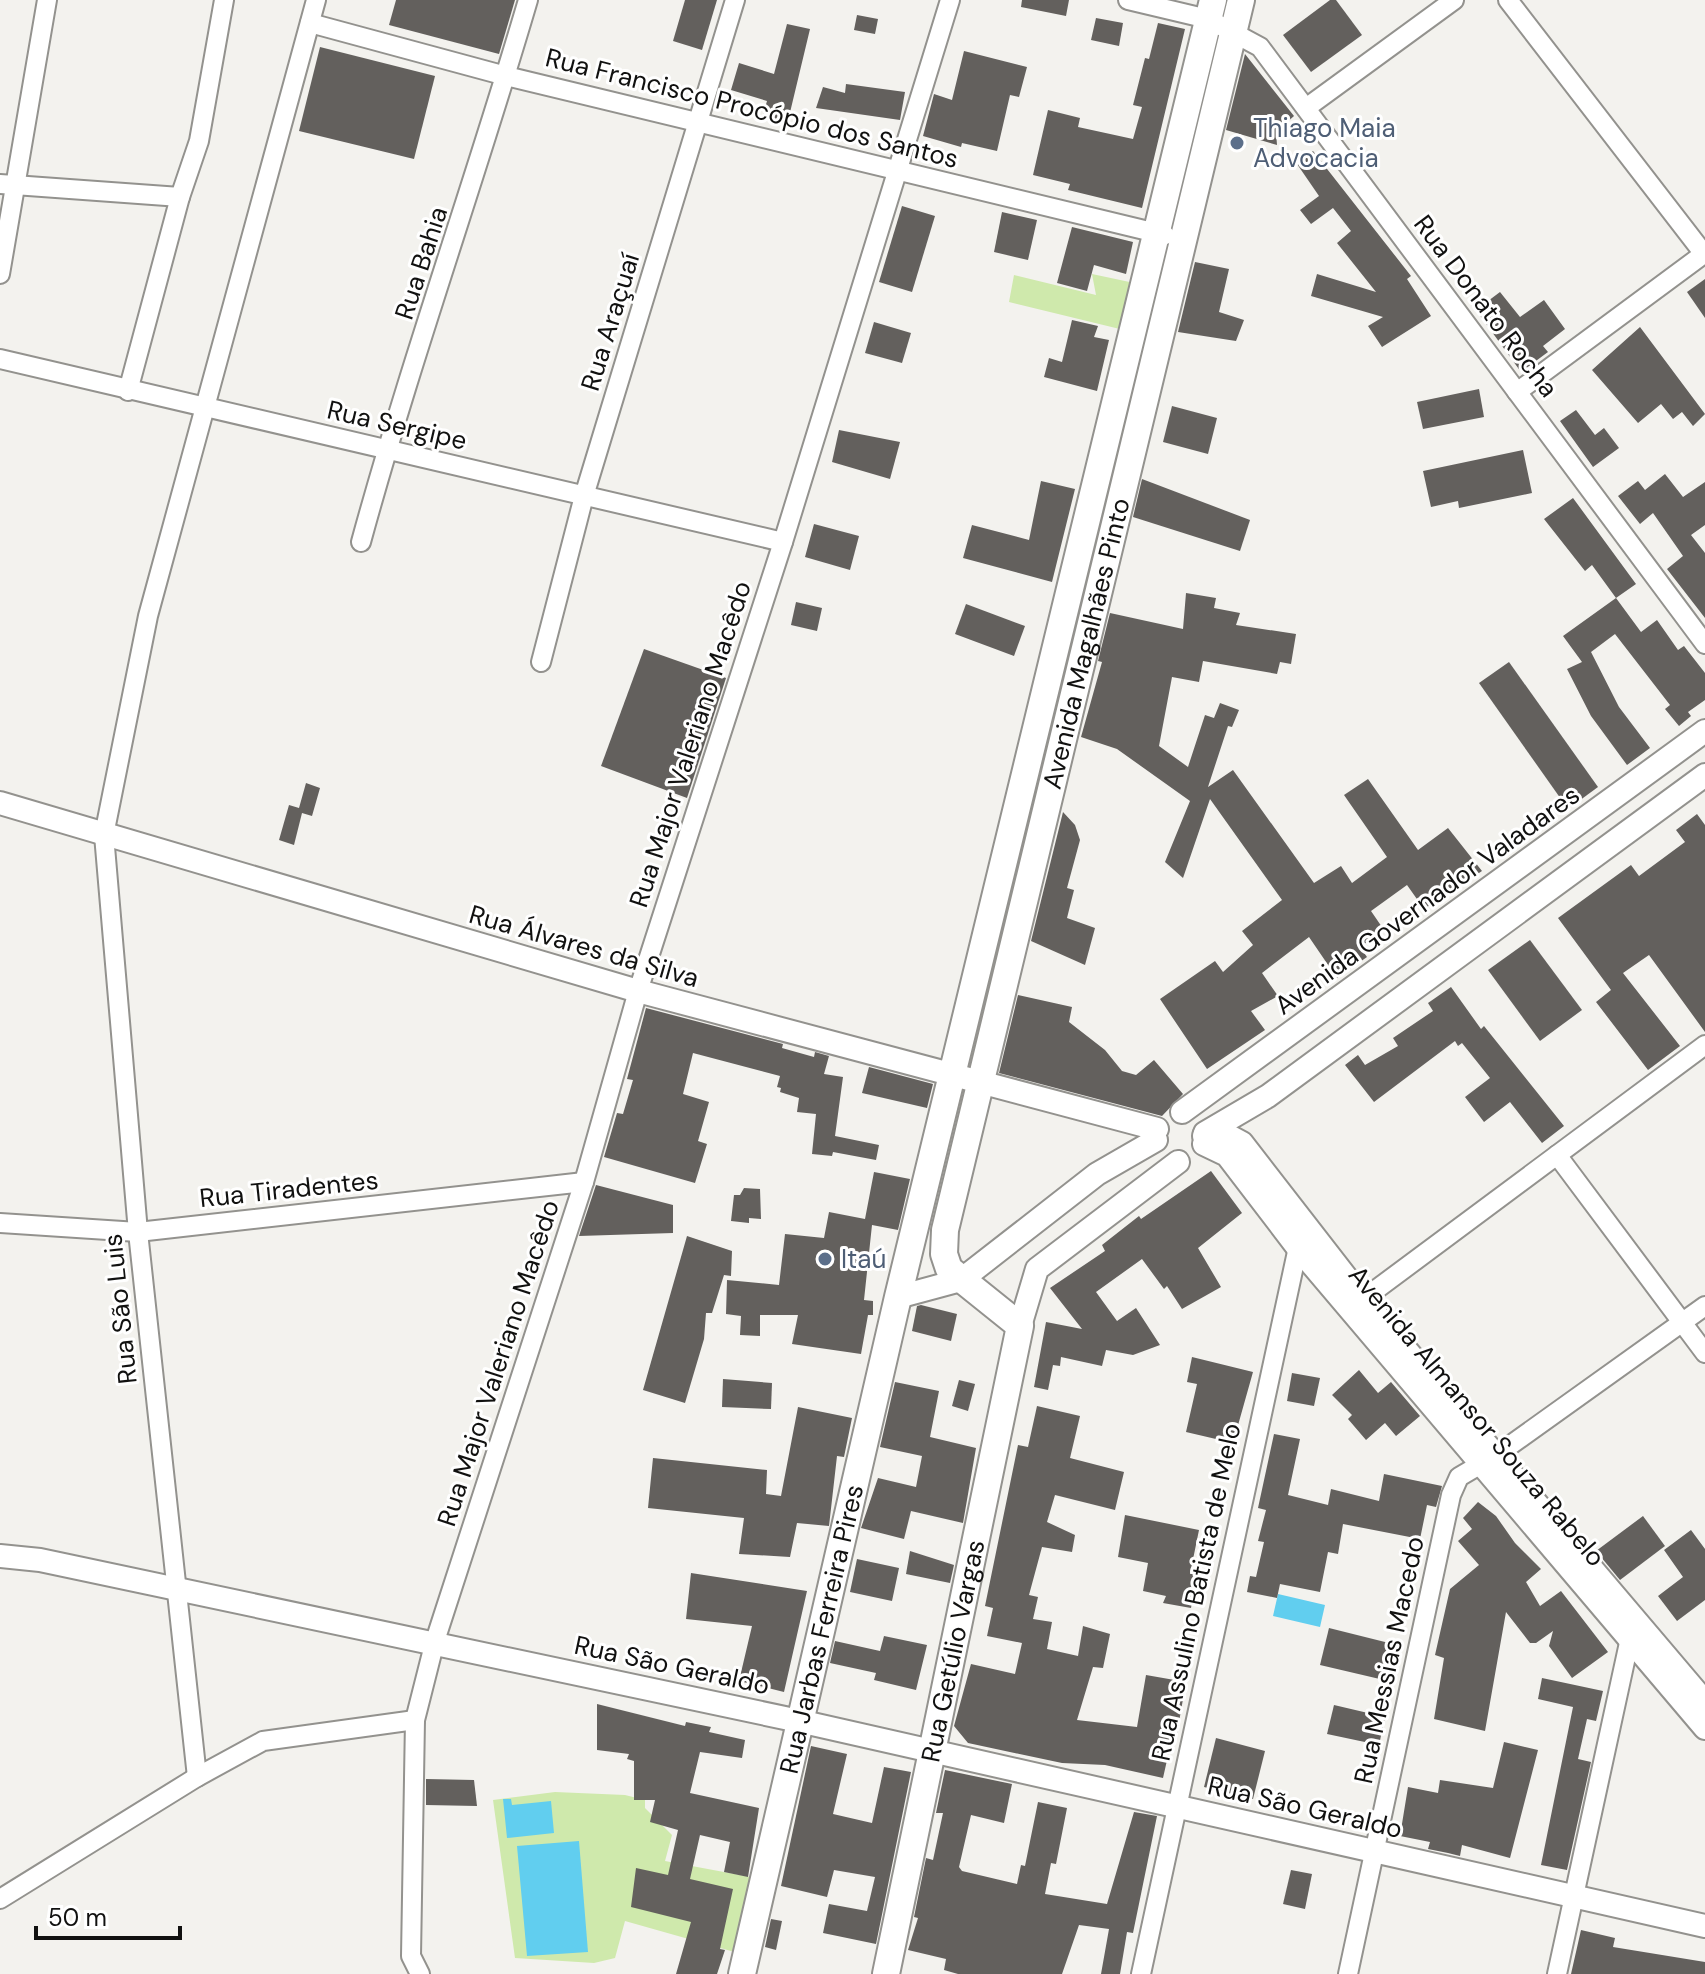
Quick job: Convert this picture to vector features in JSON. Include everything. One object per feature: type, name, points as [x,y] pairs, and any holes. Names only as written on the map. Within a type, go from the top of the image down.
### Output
[{"type":"main road","name":"Avenida Magalhães Pinto","points":[[961,1280],[949,1269],[944,1254],[945,1230],[1241,0]]},
{"type":"main road","name":"Avenida Magalhães Pinto","points":[[900,1290],[1211,10]]},
{"type":"main road","points":[[1037,723],[1065,729]]},
{"type":"main road","points":[[961,1280],[1020,1326]]},
{"type":"main road","name":"Rua Jarbas Ferreira Pires","points":[[742,1974],[900,1290]]},
{"type":"main road","name":"Rua Getúlio Vargas","points":[[886,1974],[1020,1326]]},
{"type":"street","points":[[0,274],[8,184],[47,0]]},
{"type":"street","points":[[128,391],[180,197],[199,141],[224,0]]},
{"type":"street","points":[[204,408],[316,0]]},
{"type":"street","name":"Rua Bahia","points":[[361,542],[387,448],[528,0]]},
{"type":"street","name":"Rua Araçuaí","points":[[541,662],[584,496],[735,0]]},
{"type":"street","name":"Rua Major Valeriano Macêdo","points":[[420,1974],[411,1956],[415,1720],[435,1641],[584,1182],[638,991],[783,542],[950,0]]},
{"type":"street","name":"Rua Donato Rocha","points":[[1128,0],[1211,10],[1233,32],[1260,47],[1705,644]]},
{"type":"street","points":[[1306,108],[1454,0]]},
{"type":"street","points":[[1508,0],[1705,254],[1517,392]]},
{"type":"street","name":"Rua Francisco Procópio dos Santos","points":[[310,23],[506,76],[1183,239]]},
{"type":"street","points":[[8,184],[180,197]]},
{"type":"street","name":"Rua Sergipe","points":[[0,359],[783,542]]},
{"type":"street","name":"Rua São Luis","points":[[197,1777],[174,1587],[138,1232],[104,835],[148,616],[204,408]]},
{"type":"street","name":"Avenida Governador Valadares","points":[[1182,1112],[1705,731]]},
{"type":"street","points":[[1156,1135],[1160,1151],[1178,1162],[1189,1160],[1204,1138],[1268,1096],[1705,775]]},
{"type":"street","name":"Rua Álvares da Silva","points":[[0,803],[638,991],[1156,1135]]},
{"type":"street","points":[[1475,900],[1498,929]]},
{"type":"street","points":[[1357,1304],[1705,1045]]},
{"type":"street","points":[[900,1290],[961,1280],[1097,1174],[1156,1135],[1171,1114],[1182,1112],[1193,1116],[1204,1138]]},
{"type":"street","name":"Avenida Almansor Souza Rabelo","points":[[1204,1138],[1229,1136],[1242,1143],[1303,1222],[1357,1304]]},
{"type":"street","name":"Avenida Almansor Souza Rabelo","points":[[1204,1138],[1227,1155],[1298,1248],[1357,1304],[1489,1458],[1632,1629],[1705,1728]]},
{"type":"street","points":[[1557,1155],[1705,1353]]},
{"type":"street","name":"Rua Getúlio Vargas","points":[[1020,1326],[1037,1269],[1178,1162]]},
{"type":"street","name":"Rua Tiradentes","points":[[0,1223],[138,1232],[584,1182]]},
{"type":"street","name":"Rua Assulino Batista de Melo","points":[[1141,1974],[1303,1222]]},
{"type":"street","name":"Rua Messias Macedo","points":[[1348,1974],[1451,1495],[1459,1477],[1705,1306]]},
{"type":"street","name":"Rua São Geraldo","points":[[0,1556],[40,1560],[435,1641],[1705,1926]]},
{"type":"street","points":[[1557,1974],[1632,1629]]},
{"type":"street","name":"Avenida Almansor Souza Rabelo","points":[[1632,1629],[1705,1702]]},
{"type":"street","points":[[0,1899],[197,1777],[263,1741],[415,1720]]},
{"type":"green space","points":[[1092,274],[1139,284],[1128,331],[1009,302],[1014,275],[1096,295]]},
{"type":"green space","points":[[555,1792],[625,1795],[645,1800],[645,1808],[672,1835],[665,1861],[756,1878],[738,1953],[625,1921],[615,1958],[594,1963],[515,1958],[493,1800]]},
{"type":"water","points":[[1278,1594],[1325,1605],[1320,1627],[1273,1616]]},
{"type":"water","points":[[503,1799],[511,1799],[512,1805],[551,1801],[554,1833],[507,1838]]},
{"type":"water","points":[[579,1841],[588,1952],[527,1956],[517,1846]]},
{"type":"building","points":[[396,0],[515,0],[499,54],[389,25]]},
{"type":"building","points":[[685,0],[717,0],[702,50],[673,41]]},
{"type":"building","points":[[1022,0],[1069,0],[1066,16],[1021,7]]},
{"type":"building","points":[[1330,0],[1336,0],[1362,35],[1311,72],[1283,35]]},
{"type":"building","points":[[857,15],[878,19],[875,34],[854,30]]},
{"type":"building","points":[[1096,18],[1123,23],[1119,46],[1091,40]]},
{"type":"building","points":[[1158,23],[1185,29],[1142,208],[1068,190],[1070,184],[1033,175],[1048,110],[1080,118],[1078,127],[1133,139],[1142,107],[1133,105]]},
{"type":"building","points":[[787,24],[810,29],[787,125],[762,118],[767,101],[731,90],[739,63],[774,74]]},
{"type":"building","points":[[320,47],[435,76],[414,159],[299,131]]},
{"type":"building","points":[[964,51],[1027,67],[1019,97],[1010,95],[997,151],[962,143],[961,147],[923,136],[934,94],[952,100]]},
{"type":"building","points":[[1245,54],[1294,116],[1276,132],[1277,145],[1226,130]]},
{"type":"building","points":[[846,84],[905,92],[900,120],[816,108],[823,87],[845,93]]},
{"type":"building","points":[[1313,151],[1411,276],[1407,279],[1431,316],[1382,347],[1368,326],[1383,317],[1311,296],[1317,274],[1376,292],[1337,243],[1351,231],[1333,208],[1311,224],[1300,210],[1319,196],[1297,164]]},
{"type":"building","points":[[902,206],[935,216],[912,292],[879,282]]},
{"type":"building","points":[[1002,212],[1037,220],[1028,260],[994,252]]},
{"type":"building","points":[[1072,227],[1133,242],[1126,274],[1094,265],[1087,291],[1057,283]]},
{"type":"building","points":[[1195,262],[1229,269],[1219,312],[1244,320],[1236,341],[1178,332]]},
{"type":"building","points":[[1705,279],[1705,318],[1687,292]]},
{"type":"building","points":[[1500,292],[1520,317],[1544,300],[1565,329],[1543,346],[1548,352],[1521,372],[1476,310]]},
{"type":"building","points":[[1072,320],[1098,326],[1094,337],[1109,340],[1097,391],[1044,377],[1049,358],[1062,362]]},
{"type":"building","points":[[874,322],[911,333],[902,363],[865,353]]},
{"type":"building","points":[[1640,327],[1705,414],[1693,426],[1682,412],[1673,419],[1661,404],[1638,423],[1592,370]]},
{"type":"building","points":[[1479,389],[1484,417],[1423,429],[1417,402]]},
{"type":"building","points":[[1172,406],[1217,418],[1208,454],[1163,442]]},
{"type":"building","points":[[1576,410],[1595,435],[1604,428],[1619,448],[1593,467],[1560,421]]},
{"type":"building","points":[[839,430],[900,442],[890,479],[832,462]]},
{"type":"building","points":[[1523,450],[1532,493],[1459,508],[1458,501],[1431,507],[1423,471]]},
{"type":"building","points":[[1665,474],[1683,497],[1705,482],[1705,525],[1691,535],[1705,553],[1705,618],[1667,569],[1683,556],[1653,513],[1640,524],[1618,496],[1638,481],[1645,490]]},
{"type":"building","points":[[1142,479],[1250,520],[1240,551],[1133,517]]},
{"type":"building","points":[[1041,481],[1075,489],[1052,582],[963,558],[972,525],[1029,540]]},
{"type":"building","points":[[1573,498],[1636,584],[1616,598],[1592,565],[1585,571],[1544,519]]},
{"type":"building","points":[[814,524],[859,536],[850,570],[805,557]]},
{"type":"building","points":[[1186,593],[1216,598],[1214,608],[1240,613],[1236,625],[1296,634],[1291,664],[1280,662],[1277,674],[1203,661],[1199,682],[1172,677],[1159,746],[1188,767],[1205,715],[1214,718],[1220,703],[1239,710],[1232,727],[1228,726],[1208,787],[1233,770],[1314,883],[1341,866],[1352,883],[1387,857],[1344,795],[1368,779],[1418,850],[1448,828],[1482,871],[1424,909],[1407,885],[1371,911],[1384,930],[1360,947],[1367,957],[1337,978],[1309,937],[1262,973],[1278,996],[1251,1011],[1265,1030],[1207,1069],[1160,999],[1215,961],[1223,972],[1253,945],[1242,931],[1282,900],[1210,799],[1183,878],[1165,862],[1190,801],[1117,749],[1081,737],[1102,662],[1098,661],[1110,613],[1183,629]]},
{"type":"building","points":[[1616,598],[1641,632],[1657,620],[1678,650],[1684,646],[1705,673],[1705,700],[1688,712],[1691,716],[1679,726],[1665,709],[1670,705],[1615,634],[1591,652],[1619,707],[1650,748],[1627,765],[1591,716],[1567,669],[1582,662],[1563,636]]},
{"type":"building","points":[[796,602],[822,608],[817,631],[791,625]]},
{"type":"building","points":[[966,604],[1025,626],[1014,656],[955,634]]},
{"type":"building","points":[[644,649],[726,678],[687,798],[601,766]]},
{"type":"building","points":[[1509,662],[1598,787],[1568,809],[1479,683]]},
{"type":"building","points":[[306,783],[320,788],[312,816],[302,813],[294,845],[279,840],[289,805],[299,808]]},
{"type":"building","points":[[1063,812],[1075,825],[1080,840],[1067,888],[1074,890],[1067,918],[1095,928],[1085,965],[1031,941]]},
{"type":"building","points":[[1697,814],[1705,825],[1705,1032],[1649,955],[1623,973],[1680,1046],[1648,1070],[1596,1002],[1611,990],[1558,918],[1631,865],[1639,876],[1685,842],[1676,830]]},
{"type":"building","points":[[1530,940],[1582,1010],[1540,1041],[1488,970]]},
{"type":"building","points":[[1451,987],[1481,1029],[1484,1026],[1564,1126],[1542,1143],[1510,1102],[1484,1122],[1465,1097],[1490,1078],[1462,1043],[1458,1046],[1455,1041],[1374,1102],[1345,1065],[1358,1055],[1365,1065],[1398,1046],[1393,1038],[1433,1011],[1428,1003]]},
{"type":"building","points":[[1018,995],[1072,1007],[1069,1022],[1105,1050],[1122,1071],[1136,1075],[1154,1060],[1183,1094],[1162,1116],[999,1073]]},
{"type":"building","points":[[646,1008],[783,1044],[782,1048],[814,1057],[815,1052],[829,1056],[824,1074],[843,1077],[835,1136],[879,1145],[876,1160],[833,1152],[832,1156],[812,1154],[816,1114],[797,1112],[799,1098],[780,1092],[781,1088],[777,1087],[780,1076],[693,1053],[683,1094],[709,1102],[698,1141],[707,1144],[695,1183],[604,1157],[617,1113],[623,1114],[633,1080],[627,1079]]},
{"type":"building","points":[[869,1067],[933,1084],[927,1108],[862,1093]]},
{"type":"building","points":[[1211,1171],[1242,1213],[1198,1248],[1221,1287],[1182,1309],[1167,1286],[1164,1289],[1142,1259],[1096,1292],[1117,1321],[1136,1308],[1160,1345],[1133,1355],[1106,1350],[1102,1366],[1061,1357],[1060,1366],[1053,1365],[1048,1390],[1034,1387],[1046,1322],[1082,1329],[1050,1288],[1105,1251],[1102,1245],[1139,1216],[1141,1219]]},
{"type":"building","points":[[874,1172],[910,1179],[898,1230],[872,1225],[864,1300],[873,1301],[873,1315],[868,1315],[861,1354],[792,1344],[798,1315],[760,1315],[760,1336],[740,1335],[741,1316],[726,1314],[727,1280],[779,1285],[785,1234],[824,1238],[829,1212],[865,1219]]},
{"type":"building","points":[[596,1185],[673,1205],[673,1233],[579,1236]]},
{"type":"building","points":[[744,1188],[760,1189],[761,1219],[749,1218],[749,1223],[731,1221],[734,1195],[740,1195]]},
{"type":"building","points":[[687,1236],[732,1251],[731,1276],[724,1275],[712,1313],[706,1313],[704,1339],[685,1403],[643,1390]]},
{"type":"building","points":[[917,1306],[957,1314],[951,1341],[912,1331]]},
{"type":"building","points":[[1192,1357],[1253,1372],[1233,1443],[1186,1432],[1197,1384],[1187,1382]]},
{"type":"building","points":[[1359,1370],[1378,1393],[1391,1382],[1420,1416],[1396,1436],[1385,1423],[1366,1440],[1348,1419],[1352,1415],[1332,1395]]},
{"type":"building","points":[[1292,1373],[1320,1378],[1314,1406],[1287,1401]]},
{"type":"building","points":[[723,1379],[772,1383],[771,1409],[722,1407]]},
{"type":"building","points":[[959,1380],[975,1384],[968,1411],[952,1406]]},
{"type":"building","points":[[895,1382],[939,1391],[930,1437],[976,1448],[963,1523],[911,1511],[904,1539],[861,1528],[878,1478],[916,1487],[922,1456],[880,1447]]},
{"type":"building","points":[[1037,1406],[1080,1416],[1070,1458],[1124,1472],[1115,1510],[1055,1495],[1047,1522],[1075,1535],[1072,1552],[1042,1547],[1029,1595],[1038,1597],[1033,1619],[1052,1622],[1047,1649],[1078,1656],[1083,1626],[1110,1634],[1103,1668],[1093,1667],[1077,1720],[1137,1727],[1146,1675],[1186,1682],[1176,1739],[1172,1738],[1163,1778],[1105,1765],[1062,1763],[968,1743],[954,1726],[971,1664],[1015,1674],[1022,1643],[987,1636],[993,1608],[985,1606],[1018,1445],[1028,1447]]},
{"type":"building","points":[[798,1407],[852,1418],[844,1457],[837,1456],[829,1526],[797,1523],[790,1557],[739,1554],[744,1518],[648,1508],[653,1458],[767,1470],[766,1494],[781,1496]]},
{"type":"building","points":[[1274,1434],[1300,1439],[1288,1495],[1328,1505],[1331,1489],[1379,1501],[1384,1474],[1442,1486],[1436,1507],[1427,1505],[1420,1539],[1343,1524],[1338,1554],[1328,1552],[1320,1592],[1280,1584],[1277,1598],[1247,1592],[1250,1576],[1256,1577],[1264,1542],[1258,1541],[1266,1510],[1258,1508]]},
{"type":"building","points":[[1478,1502],[1496,1516],[1515,1543],[1541,1569],[1526,1582],[1540,1606],[1561,1591],[1608,1652],[1572,1678],[1549,1646],[1553,1631],[1536,1643],[1530,1643],[1506,1612],[1485,1731],[1434,1719],[1444,1658],[1435,1655],[1450,1589],[1479,1565],[1458,1541],[1472,1529],[1463,1518]]},
{"type":"building","points":[[1125,1515],[1199,1530],[1190,1574],[1197,1573],[1191,1608],[1163,1603],[1166,1596],[1143,1591],[1148,1563],[1118,1557]]},
{"type":"building","points":[[1643,1516],[1665,1546],[1620,1580],[1596,1551]]},
{"type":"building","points":[[1691,1530],[1705,1549],[1705,1600],[1677,1621],[1658,1596],[1683,1577],[1664,1550]]},
{"type":"building","points":[[910,1551],[954,1565],[950,1583],[906,1574]]},
{"type":"building","points":[[857,1559],[899,1568],[892,1601],[850,1592]]},
{"type":"building","points":[[691,1573],[807,1591],[784,1692],[739,1681],[752,1626],[686,1619]]},
{"type":"building","points":[[1329,1628],[1393,1644],[1384,1680],[1320,1665]]},
{"type":"building","points":[[884,1636],[927,1645],[916,1690],[874,1680],[876,1673],[830,1663],[835,1641],[880,1651]]},
{"type":"building","points":[[1542,1678],[1603,1691],[1596,1721],[1587,1719],[1578,1759],[1591,1762],[1567,1870],[1541,1865],[1573,1707],[1538,1699]]},
{"type":"building","points":[[597,1704],[685,1726],[686,1722],[711,1727],[709,1732],[745,1740],[742,1758],[700,1752],[690,1793],[759,1808],[748,1877],[724,1872],[730,1842],[700,1835],[690,1879],[733,1889],[720,1949],[725,1950],[717,1974],[676,1974],[691,1922],[631,1907],[636,1868],[668,1875],[678,1830],[650,1822],[655,1800],[634,1800],[634,1761],[627,1759],[629,1754],[597,1750]]},
{"type":"building","points":[[1334,1705],[1385,1717],[1379,1745],[1327,1734]]},
{"type":"building","points":[[1216,1738],[1265,1751],[1253,1799],[1204,1787]]},
{"type":"building","points":[[1504,1742],[1538,1750],[1510,1858],[1462,1845],[1460,1856],[1428,1849],[1430,1842],[1400,1836],[1408,1787],[1438,1793],[1440,1780],[1493,1788]]},
{"type":"building","points":[[811,1746],[847,1754],[833,1814],[872,1823],[884,1767],[911,1772],[876,1944],[823,1933],[829,1904],[867,1911],[875,1877],[834,1870],[827,1897],[781,1886]]},
{"type":"building","points":[[945,1770],[1012,1784],[1004,1823],[971,1815],[959,1867],[962,1871],[1017,1884],[1021,1865],[1025,1866],[1038,1802],[1067,1808],[1056,1864],[1051,1863],[1045,1894],[1107,1904],[1134,1812],[1157,1816],[1133,1933],[1127,1932],[1120,1974],[1101,1974],[1109,1929],[1079,1925],[1062,1974],[958,1974],[944,1970],[946,1959],[908,1950],[918,1918],[914,1917],[926,1858],[933,1860],[943,1813],[936,1813]]},
{"type":"building","points":[[426,1779],[474,1780],[477,1806],[426,1805]]},
{"type":"building","points":[[1291,1870],[1312,1874],[1305,1909],[1283,1904]]},
{"type":"building","points":[[771,1919],[782,1921],[776,1950],[765,1947]]},
{"type":"building","points":[[1581,1930],[1615,1938],[1613,1947],[1705,1962],[1705,1974],[1571,1974]]},
{"type":"place","name":"Thiago Maia Advocacia","points":[[1237,143]]},
{"type":"place","name":"Itaú","points":[[825,1259]]}]
